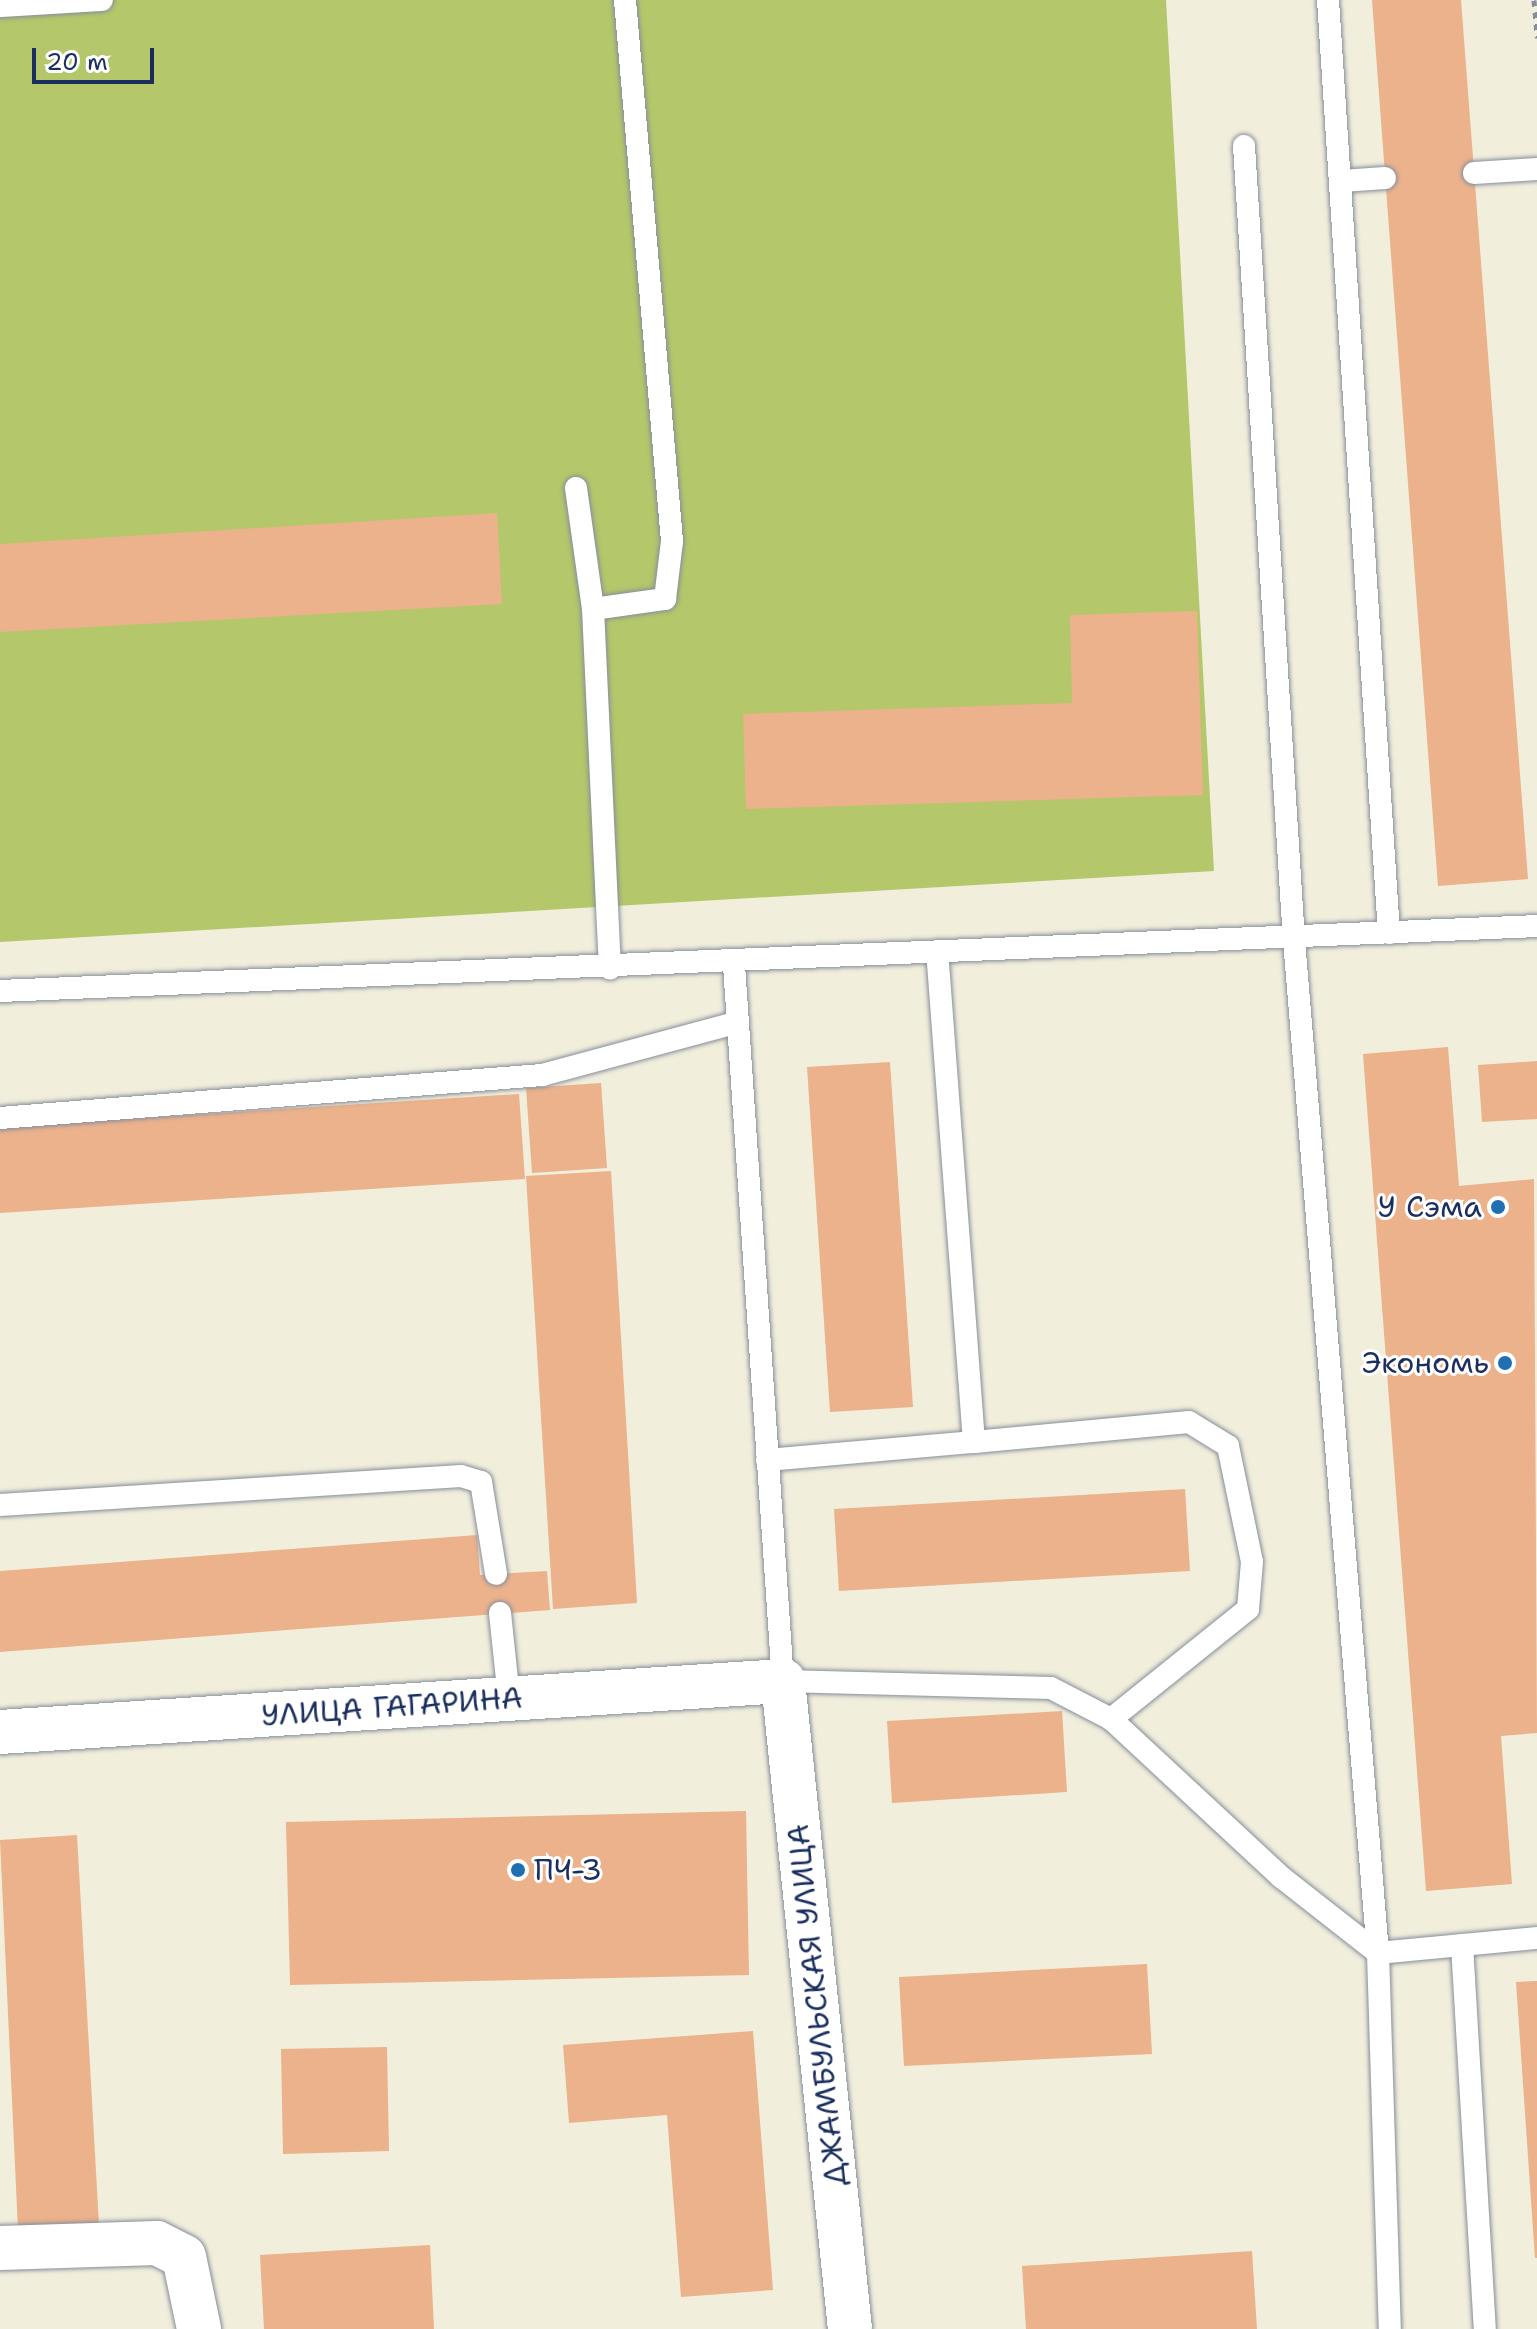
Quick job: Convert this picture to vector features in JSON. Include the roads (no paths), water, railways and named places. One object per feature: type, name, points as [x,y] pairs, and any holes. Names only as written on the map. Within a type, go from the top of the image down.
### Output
[{"type":"street","name":"УЛИЦА ГАГАРИНА","points":[[0,1732],[783,1681]]},
{"type":"street","name":"ДЖАМБУЛЬСКАЯ УЛИЦА","points":[[783,1681],[850,2329]]},
{"type":"street","points":[[0,2248],[157,2243],[184,2257],[199,2329]]},
{"type":"lane","points":[[0,6],[102,0]]},
{"type":"lane","points":[[593,609],[665,599],[672,541],[625,0]]},
{"type":"lane","points":[[1328,0],[1389,933]]},
{"type":"lane","points":[[1244,146],[1294,940],[1378,1953],[1390,2329]]},
{"type":"lane","points":[[1474,173],[1537,169]]},
{"type":"lane","points":[[1342,181],[1385,178]]},
{"type":"lane","points":[[576,488],[593,609],[610,969]]},
{"type":"lane","points":[[0,991],[734,965],[1537,926]]},
{"type":"lane","points":[[937,954],[974,1442]]},
{"type":"lane","points":[[734,965],[735,1023],[783,1681],[1051,1688],[1111,1719],[1281,1877],[1378,1953],[1537,1938]]},
{"type":"lane","points":[[0,1118],[542,1075],[735,1023]]},
{"type":"lane","points":[[767,1460],[1189,1422],[1228,1446],[1252,1562],[1248,1609],[1111,1719]]},
{"type":"lane","points":[[0,1505],[461,1476],[481,1482],[496,1574]]},
{"type":"lane","points":[[500,1613],[509,1699]]},
{"type":"lane","points":[[1462,1945],[1485,2329]]},
{"type":"place","name":"У Сэма","points":[[1498,1207]]},
{"type":"place","name":"Экономь","points":[[1505,1363]]},
{"type":"place","name":"ПЧ-3","points":[[518,1870]]}]
